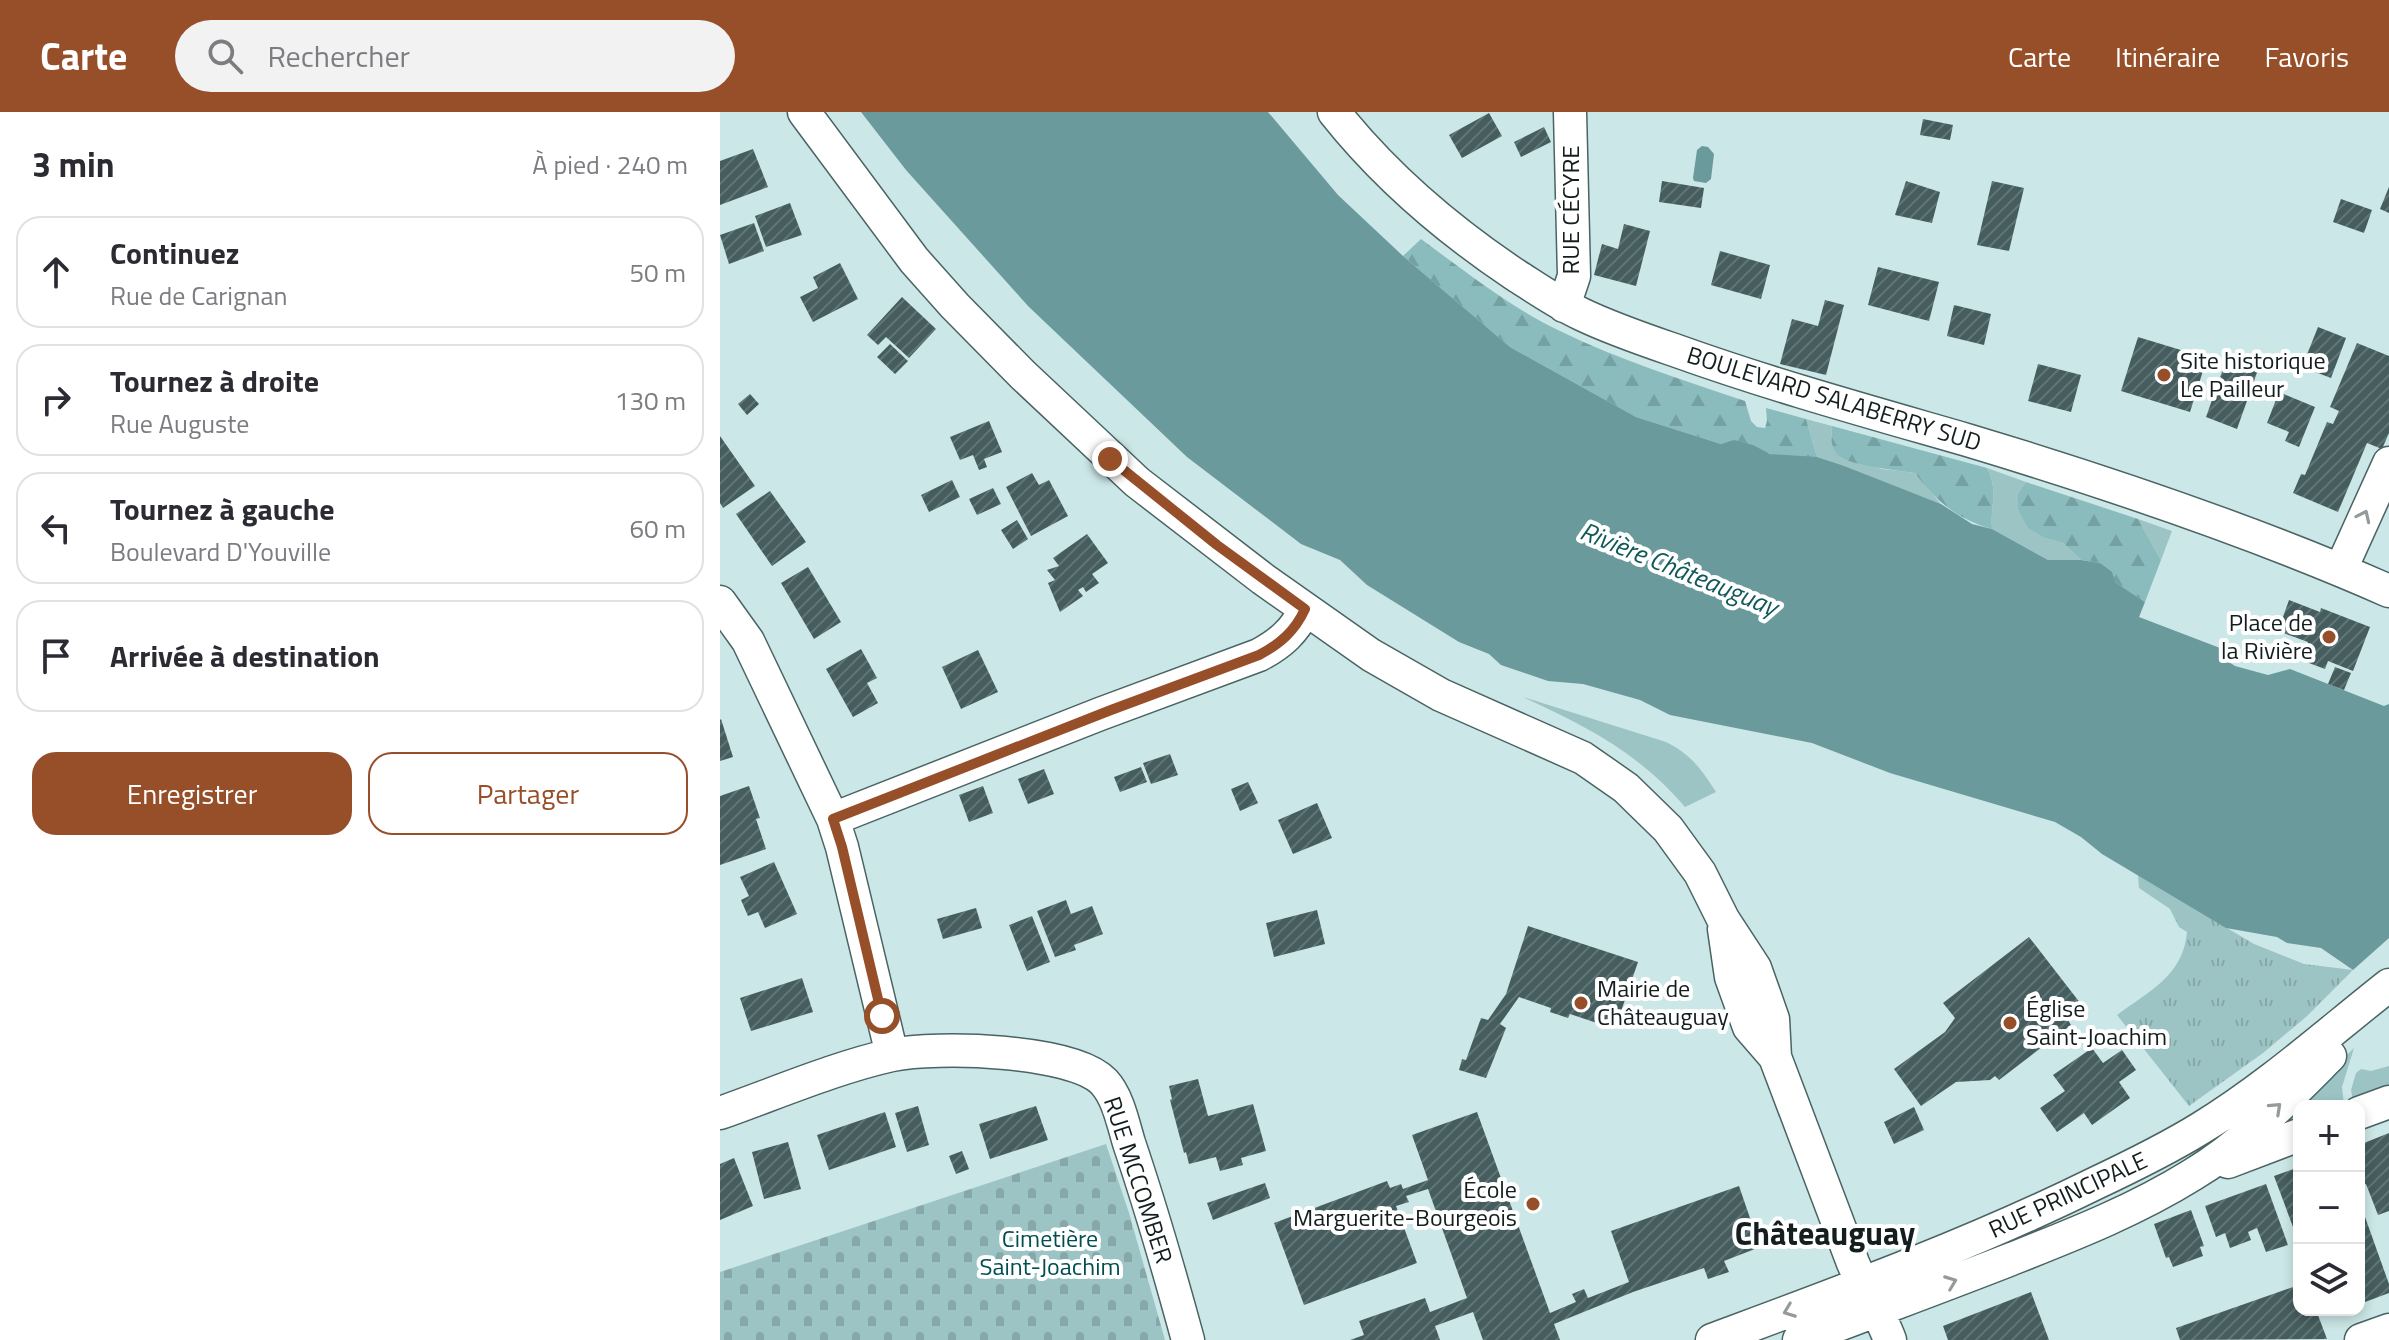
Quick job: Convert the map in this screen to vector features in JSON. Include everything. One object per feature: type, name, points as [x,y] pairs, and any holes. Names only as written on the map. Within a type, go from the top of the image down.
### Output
[{"type":"street","points":[[804,112],[914,260],[955,306],[1137,482],[1371,655],[1433,691],[1488,718],[1565,749],[1605,772],[1668,829],[1700,873],[1723,919],[1731,977],[1749,1027],[1775,1057],[1867,1312],[1890,1340]]},
{"type":"street","name":"BOULEVARD SALABERRY SUD","points":[[1334,112],[1375,158],[1444,223],[1496,262],[1564,306],[1625,333],[1694,357],[2065,471],[2206,519],[2341,569],[2389,591]]},
{"type":"street","name":"RUE CÉCYRE","points":[[1564,306],[1574,276],[1570,112]]},
{"type":"street","points":[[2341,569],[2389,463]]},
{"type":"street","points":[[720,602],[748,641],[833,819],[892,1055]]},
{"type":"street","points":[[833,819],[1259,655],[1280,643],[1300,621],[1305,609]]},
{"type":"street","name":"RUE PRINCIPALE","points":[[1712,1340],[1867,1312],[2038,1212],[2179,1141],[2254,1093],[2389,985]]},
{"type":"street","name":"RUE PRINCIPALE","points":[[1799,1340],[2072,1235],[2138,1205],[2191,1176],[2251,1132],[2334,1052],[2389,991]]},
{"type":"street","name":"RUE MCCOMBER","points":[[720,1113],[892,1055],[928,1052],[1030,1055],[1080,1066],[1103,1081],[1115,1099],[1147,1196],[1188,1340]]},
{"type":"street","points":[[2365,1111],[2389,1102]]},
{"type":"street","name":"RUE PRINCIPALE","points":[[2191,1176],[2293,1137]]},
{"type":"street","points":[[2361,1340],[2389,1330]]},
{"type":"green space","points":[[1421,239],[1506,300],[1560,331],[1628,360],[1745,401],[1751,421],[1757,427],[1765,428],[1766,408],[1806,419],[1817,457],[1776,455],[1742,443],[1721,444],[1636,417],[1510,347],[1403,256]]},
{"type":"green space","points":[[1806,419],[1832,426],[1831,438],[1841,458],[1882,469],[1915,473],[1941,504],[1817,457]]},
{"type":"green space","points":[[1832,426],[1987,468],[1993,491],[1992,529],[1968,520],[1949,508],[1931,493],[1915,473],[1863,465],[1839,456],[1831,438]]},
{"type":"green space","points":[[1987,468],[2026,482],[2018,493],[2045,538],[2063,543],[2081,560],[2048,560],[1992,529],[1993,491]]},
{"type":"green space","points":[[2026,482],[2138,519],[2161,560],[2145,602],[2115,582],[2100,563],[2081,560],[2063,543],[2045,538],[2028,528],[2018,509],[2018,493]]},
{"type":"green space","points":[[2138,519],[2172,531],[2161,560]]},
{"type":"green space","points":[[1523,697],[1666,742],[1695,763],[1716,792],[1685,807],[1630,756],[1568,719]]},
{"type":"green space","points":[[2138,875],[2254,944],[2304,964],[2353,970],[2306,1017],[2263,1053],[2189,1106],[2117,1015],[2172,971],[2184,947],[2187,932],[2179,927],[2170,909],[2139,888]]},
{"type":"green space","points":[[2354,1048],[2342,1087],[2343,1100],[2302,1100]]},
{"type":"green space","points":[[2389,1066],[2389,1086],[2380,1095],[2365,1101],[2353,1100],[2351,1090],[2356,1073],[2361,1069],[2371,1071]]},
{"type":"green space","points":[[2293,1109],[2293,1126],[2277,1125]]},
{"type":"green space","name":"Cimetière Saint-Joachim","points":[[1106,1144],[1165,1340],[720,1340],[720,1272]]},
{"type":"water","name":"Rivière Châteauguay","points":[[861,112],[1268,112],[1338,195],[1403,256],[1510,347],[1636,417],[1721,444],[1734,440],[1770,454],[1817,457],[1941,504],[1972,524],[1992,529],[2048,560],[2100,563],[2112,572],[2115,582],[2145,602],[2139,617],[2220,648],[2220,656],[2235,666],[2268,675],[2290,669],[2384,706],[2389,704],[2389,966],[2353,970],[2321,948],[2226,928],[2102,854],[2055,822],[1890,773],[1812,743],[1670,715],[1640,700],[1583,684],[1548,681],[1501,665],[1489,654],[1459,642],[1367,585],[1340,560],[1301,544],[1187,457],[1028,306],[906,170]]},
{"type":"water","points":[[1702,146],[1708,147],[1714,154],[1711,179],[1706,183],[1694,181],[1693,178],[1697,150]]},
{"type":"pier","points":[[2389,938],[2389,970],[2350,973],[2353,970]]},
{"type":"building","points":[[1489,113],[1502,136],[1462,158],[1449,135]]},
{"type":"building","points":[[1923,119],[1953,125],[1950,140],[1920,135]]},
{"type":"building","points":[[1544,127],[1551,142],[1521,157],[1514,142]]},
{"type":"building","points":[[753,149],[768,187],[720,205],[720,161]]},
{"type":"building","points":[[1662,181],[1704,188],[1701,208],[1659,202]]},
{"type":"building","points":[[1906,181],[1940,192],[1932,223],[1895,215]]},
{"type":"building","points":[[1992,181],[2024,188],[2009,251],[1977,245]]},
{"type":"building","points":[[2389,187],[2389,213],[2380,209]]},
{"type":"building","points":[[2341,199],[2372,210],[2364,233],[2333,222]]},
{"type":"building","points":[[790,203],[802,235],[766,247],[755,216]]},
{"type":"building","points":[[754,223],[764,251],[729,264],[720,235]]},
{"type":"building","points":[[1624,224],[1650,231],[1636,286],[1594,275],[1602,244],[1618,249]]},
{"type":"building","points":[[1720,251],[1770,265],[1761,299],[1711,285]]},
{"type":"building","points":[[840,263],[858,299],[813,322],[800,297],[818,288],[813,277]]},
{"type":"building","points":[[1878,267],[1939,282],[1929,321],[1868,305]]},
{"type":"building","points":[[902,297],[936,329],[909,358],[886,337],[878,345],[867,335]]},
{"type":"building","points":[[1825,300],[1844,305],[1826,375],[1780,364],[1792,319],[1818,326]]},
{"type":"building","points":[[1954,305],[1991,314],[1984,345],[1947,336]]},
{"type":"building","points":[[2318,327],[2346,338],[2331,378],[2302,367]]},
{"type":"building","name":"Site historique Le Pailleur","points":[[2138,337],[2207,358],[2190,412],[2121,391]]},
{"type":"building","points":[[2357,343],[2389,356],[2389,433],[2382,449],[2367,443],[2338,512],[2293,493],[2301,474],[2305,475],[2327,422],[2333,424],[2339,411],[2330,407]]},
{"type":"building","points":[[890,344],[908,361],[895,374],[877,357]]},
{"type":"building","points":[[2228,355],[2259,367],[2237,429],[2206,417]]},
{"type":"building","points":[[2038,364],[2081,375],[2071,412],[2028,401]]},
{"type":"building","points":[[2279,392],[2315,407],[2299,447],[2285,441],[2289,432],[2267,423]]},
{"type":"building","points":[[750,394],[759,404],[747,415],[738,404]]},
{"type":"building","points":[[989,421],[1002,452],[984,459],[987,467],[979,470],[973,455],[960,460],[950,437]]},
{"type":"building","points":[[720,436],[755,486],[723,508],[720,503]]},
{"type":"building","points":[[1032,473],[1039,485],[1049,480],[1068,516],[1031,536],[1006,487]]},
{"type":"building","points":[[952,480],[960,497],[929,512],[921,495]]},
{"type":"building","points":[[993,488],[1001,504],[977,515],[969,499]]},
{"type":"building","points":[[770,491],[806,542],[772,566],[736,514]]},
{"type":"building","points":[[1017,520],[1028,539],[1013,549],[1001,530]]},
{"type":"building","points":[[1087,534],[1108,563],[1092,574],[1099,583],[1086,592],[1083,587],[1078,590],[1083,596],[1060,612],[1048,583],[1055,580],[1047,570],[1059,566],[1053,558]]},
{"type":"building","points":[[808,567],[841,622],[814,639],[781,583]]},
{"type":"building","name":"Place de la Rivière","points":[[2289,600],[2320,612],[2321,608],[2370,627],[2353,671],[2328,661],[2325,669],[2301,660],[2308,642],[2278,631]]},
{"type":"building","points":[[861,649],[877,678],[867,683],[878,703],[853,717],[826,669]]},
{"type":"building","points":[[978,650],[998,692],[961,709],[942,667]]},
{"type":"building","points":[[2335,667],[2351,673],[2344,690],[2328,684]]},
{"type":"building","points":[[720,720],[733,757],[720,761]]},
{"type":"building","points":[[1170,754],[1178,775],[1151,784],[1143,763]]},
{"type":"building","points":[[1141,767],[1147,782],[1120,792],[1114,777]]},
{"type":"building","points":[[1044,769],[1054,794],[1028,804],[1018,779]]},
{"type":"building","points":[[1248,782],[1258,803],[1240,811],[1231,789]]},
{"type":"building","points":[[749,786],[766,849],[720,865],[720,796]]},
{"type":"building","points":[[983,786],[993,813],[969,822],[959,795]]},
{"type":"building","points":[[1317,803],[1332,838],[1293,854],[1278,820]]},
{"type":"building","points":[[774,862],[797,914],[765,928],[758,912],[748,916],[741,900],[749,896],[740,877]]},
{"type":"building","points":[[1066,900],[1071,914],[1092,906],[1103,934],[1074,945],[1076,950],[1055,957],[1037,911]]},
{"type":"building","points":[[976,908],[982,928],[943,939],[937,919]]},
{"type":"building","points":[[1317,910],[1325,944],[1274,957],[1266,923]]},
{"type":"building","points":[[1032,916],[1050,962],[1027,971],[1009,925]]},
{"type":"building","name":"Mairie de Châteauguay","points":[[1528,926],[1638,962],[1615,1029],[1570,1014],[1568,1018],[1550,1012],[1551,1008],[1519,997],[1500,1024],[1506,1028],[1486,1078],[1459,1070],[1462,1059],[1466,1060],[1481,1018],[1488,1020],[1506,994]]},
{"type":"building","name":"Église Saint-Joachim","points":[[2029,937],[2084,1008],[2068,1020],[2071,1025],[1999,1080],[1995,1076],[1990,1080],[1956,1082],[1921,1106],[1894,1069],[1945,1032],[1955,1018],[1943,1003]]},
{"type":"building","points":[[802,978],[813,1012],[751,1031],[740,998]]},
{"type":"building","points":[[2092,1048],[2103,1063],[2122,1050],[2136,1070],[2119,1082],[2130,1098],[2092,1125],[2084,1113],[2057,1132],[2040,1108],[2065,1091],[2053,1075]]},
{"type":"building","points":[[1198,1079],[1208,1116],[1253,1104],[1266,1151],[1241,1158],[1243,1165],[1220,1171],[1216,1157],[1189,1164],[1170,1100],[1169,1086]]},
{"type":"building","points":[[918,1106],[929,1145],[907,1152],[895,1113]]},
{"type":"building","points":[[1036,1106],[1048,1140],[990,1159],[979,1124]]},
{"type":"building","points":[[1914,1107],[1924,1130],[1894,1144],[1884,1122]]},
{"type":"building","points":[[885,1112],[896,1147],[829,1170],[817,1135]]},
{"type":"building","points":[[1477,1112],[1550,1313],[1576,1302],[1572,1294],[1584,1289],[1588,1298],[1629,1282],[1611,1231],[1739,1186],[1760,1247],[1724,1261],[1729,1272],[1708,1279],[1704,1268],[1554,1324],[1560,1340],[1483,1340],[1473,1312],[1435,1326],[1440,1340],[1350,1340],[1364,1335],[1359,1321],[1425,1298],[1430,1312],[1467,1298],[1428,1189],[1406,1196],[1409,1202],[1396,1206],[1417,1263],[1304,1305],[1274,1223],[1387,1181],[1390,1188],[1401,1184],[1403,1189],[1428,1180],[1412,1135]]},
{"type":"building","points":[[2389,1133],[2389,1211],[2378,1215],[2365,1184],[2365,1143]]},
{"type":"building","points":[[788,1142],[801,1189],[764,1199],[752,1152]]},
{"type":"building","points":[[962,1151],[969,1169],[956,1174],[949,1156]]},
{"type":"building","points":[[734,1158],[753,1206],[720,1220],[720,1164]]},
{"type":"building","points":[[2293,1169],[2293,1227],[2274,1176]]},
{"type":"building","points":[[1265,1183],[1270,1198],[1213,1220],[1207,1203]]},
{"type":"building","points":[[2266,1184],[2288,1245],[2266,1252],[2257,1228],[2248,1232],[2251,1240],[2230,1248],[2225,1233],[2216,1237],[2205,1206]]},
{"type":"building","points":[[2191,1210],[2204,1246],[2200,1247],[2203,1256],[2173,1267],[2169,1257],[2166,1258],[2154,1224]]},
{"type":"building","points":[[2365,1217],[2389,1284],[2389,1293],[2365,1302]]},
{"type":"building","points":[[2293,1287],[2293,1316],[2318,1316],[2327,1339],[2180,1340],[2176,1328]]},
{"type":"building","points":[[2031,1292],[2049,1340],[1948,1340],[1943,1326]]},
{"type":"place","name":"Site historique Le Pailleur","points":[[2164,375]]},
{"type":"place","name":"Place de la Rivière","points":[[2329,637]]},
{"type":"place","name":"Mairie de Châteauguay","points":[[1581,1003]]},
{"type":"place","name":"Église Saint-Joachim","points":[[2010,1023]]},
{"type":"place","name":"École Marguerite-Bourgeois","points":[[1533,1204]]},
{"type":"district","name":"Châteauguay","points":[[1825,1234]]},
{"type":"route","points":[[882,1016],[833,819],[1259,655],[1280,643],[1300,621],[1305,609],[1217,545],[1110,459]]}]
